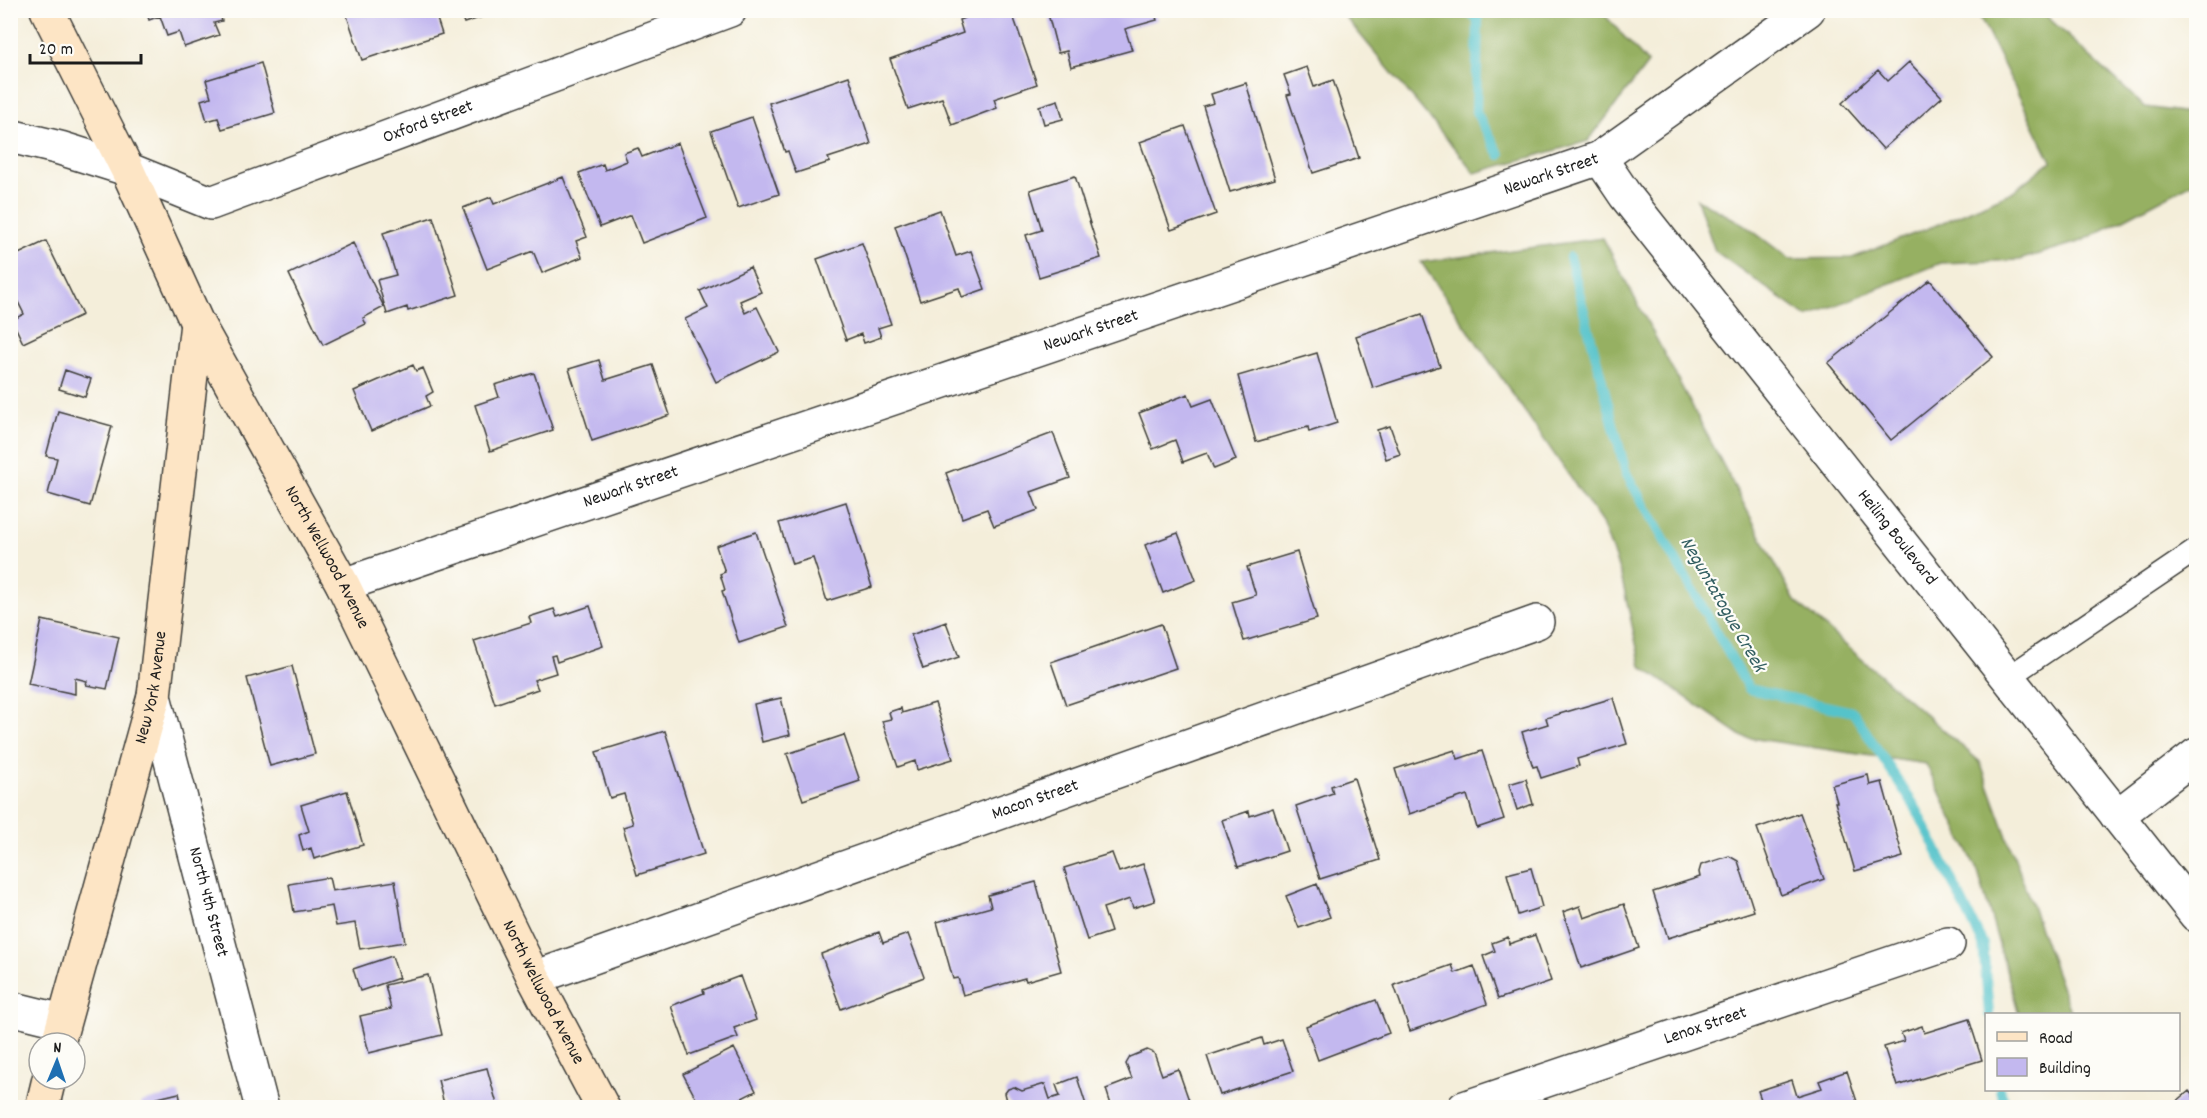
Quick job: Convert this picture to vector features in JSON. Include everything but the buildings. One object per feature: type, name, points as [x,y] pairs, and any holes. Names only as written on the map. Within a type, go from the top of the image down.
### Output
[{"type":"main road","name":"North Wellwood Avenue","points":[[47,10],[127,169],[196,323],[343,585],[534,978],[603,1107]]},
{"type":"main road","name":"New York Avenue","points":[[61,1031],[154,696],[196,323]]},
{"type":"main road","points":[[42,1107],[46,1091]]},
{"type":"street","name":"Oxford Street","points":[[10,136],[60,148],[127,169],[211,203],[730,10]]},
{"type":"street","name":"Newark Street","points":[[343,585],[1600,158],[1808,10]]},
{"type":"street","name":"Heiling Boulevard","points":[[1600,158],[1625,195],[2196,915]]},
{"type":"street","name":"Macon Street","points":[[534,978],[1537,622]]},
{"type":"street","name":"North 4th Street","points":[[154,696],[262,1107]]},
{"type":"street","points":[[2117,816],[2196,755]]},
{"type":"street","name":"Lenox Street","points":[[1464,1107],[1948,944]]},
{"type":"street","points":[[10,1008],[59,1031]]},
{"type":"lane","points":[[2007,678],[2196,550]]},
{"type":"green space","points":[[1294,11],[1601,11],[1648,63],[1588,141],[1475,173],[1343,14]]},
{"type":"green space","points":[[1977,11],[2041,11],[2145,107],[2196,114],[2196,181],[2082,241],[2019,260],[1941,263],[1807,317],[1715,251],[1697,199],[1743,224],[1790,259],[1852,258],[2012,192],[2051,161]]},
{"type":"green space","points":[[1603,238],[1795,601],[1980,762],[2071,1013],[2019,1013],[1978,872],[1926,764],[1743,737],[1641,666],[1621,575],[1602,523],[1421,262]]},
{"type":"waterway","name":"Neguntatogue Creek","points":[[1468,10],[1478,20],[1476,112],[1500,155]]},
{"type":"waterway","name":"Neguntatogue Creek","points":[[1570,257],[1626,473],[1749,689],[1853,712],[1917,810],[1983,944],[1989,1013]]},
{"type":"waterway","name":"Neguntatogue Creek","points":[[2000,1091],[2008,1108]]}]
